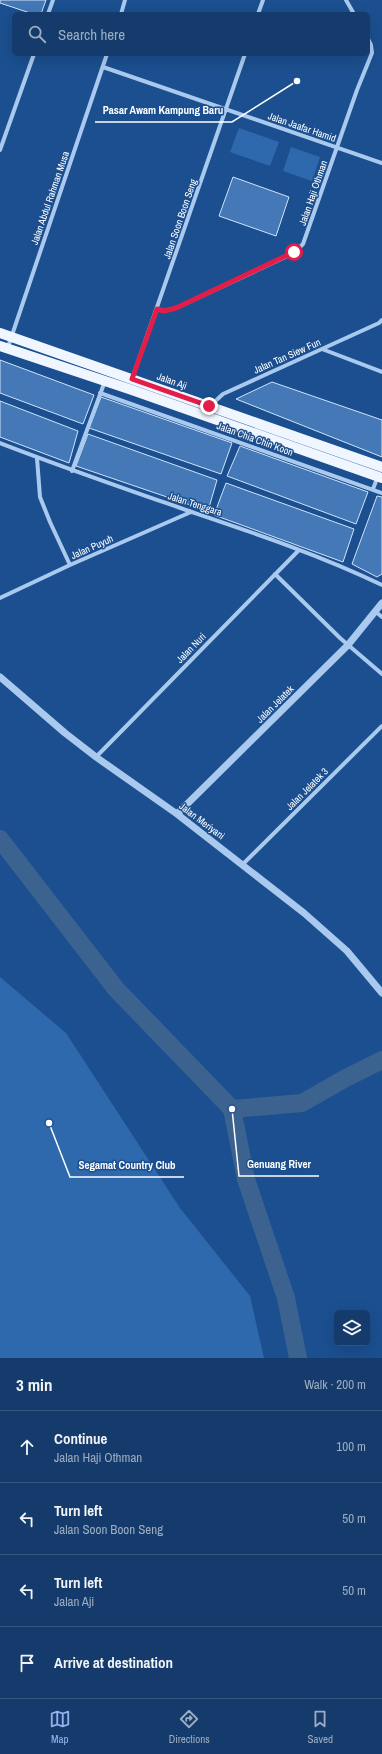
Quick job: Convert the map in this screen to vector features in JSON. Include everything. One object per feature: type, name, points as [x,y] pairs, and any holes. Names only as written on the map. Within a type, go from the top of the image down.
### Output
[{"type":"main road","points":[[0,333],[12,336],[106,376]]},
{"type":"main road","points":[[4,347],[131,384],[381,474]]},
{"type":"street","points":[[49,12],[53,0]]},
{"type":"street","points":[[122,12],[125,0]]},
{"type":"street","points":[[259,12],[263,0]]},
{"type":"street","points":[[346,0],[353,12]]},
{"type":"street","name":"Jalan Haji Othman","points":[[157,309],[164,311],[176,308],[299,249],[303,244],[321,198],[337,147],[372,53],[370,44]]},
{"type":"street","points":[[0,150],[33,56]]},
{"type":"street","name":"Jalan Abdul Rahman Musa","points":[[4,347],[12,336],[106,56]]},
{"type":"street","name":"Jalan Soon Boon Seng","points":[[131,384],[244,56]]},
{"type":"street","name":"Jalan Jaafar Hamid","points":[[103,67],[382,162]]},
{"type":"street","name":"Jalan Tan Siew Fun","points":[[208,411],[223,394],[379,323],[382,320]]},
{"type":"street","points":[[322,349],[382,372]]},
{"type":"street","points":[[72,470],[106,376]]},
{"type":"street","name":"Jalan Chia Chin Koon","points":[[100,393],[382,493]]},
{"type":"street","name":"Jalan Tenggara","points":[[0,443],[37,458],[191,512],[210,517],[299,550],[346,568],[382,585]]},
{"type":"street","points":[[37,458],[40,497],[70,565]]},
{"type":"street","points":[[373,489],[381,474]]},
{"type":"street","name":"Jalan Puyuh","points":[[0,598],[70,565],[191,512]]},
{"type":"street","name":"Jalan Nuri","points":[[96,757],[299,550]]},
{"type":"street","points":[[275,574],[340,638],[382,674]]},
{"type":"street","name":"Jalan Jelatek","points":[[177,814],[348,645],[382,603]]},
{"type":"street","points":[[376,612],[382,617]]},
{"type":"street","name":"Jalan Meriyani","points":[[0,677],[17,693],[96,757],[177,814],[242,864],[336,941],[359,964],[381,990]]},
{"type":"street","name":"Jalan Jelatek 3","points":[[242,864],[382,726]]},
{"type":"shaded area","points":[[239,128],[279,142],[270,166],[230,152]]},
{"type":"shaded area","points":[[291,147],[320,157],[312,181],[283,171]]},
{"type":"shaded area","points":[[0,977],[66,1033],[180,1208],[250,1296],[264,1358],[0,1358]]},
{"type":"building","points":[[0,0],[46,0],[42,12],[27,12],[0,3]]},
{"type":"building","points":[[233,177],[289,197],[276,236],[219,216]]},
{"type":"building","points":[[0,360],[94,395],[83,424],[0,393]]},
{"type":"building","points":[[272,382],[382,420],[382,457],[236,399]]},
{"type":"building","points":[[101,397],[232,443],[221,474],[89,428]]},
{"type":"building","points":[[0,401],[78,431],[69,463],[0,437]]},
{"type":"building","points":[[88,434],[217,480],[208,511],[76,466]]},
{"type":"building","points":[[240,446],[368,492],[356,524],[227,476]]},
{"type":"building","points":[[226,483],[354,529],[343,562],[214,515]]},
{"type":"building","points":[[377,496],[382,497],[382,574],[377,577],[352,564]]},
{"type":"waterway","points":[[0,839],[116,989],[232,1109],[246,1179],[286,1298],[298,1358]]},
{"type":"waterway","points":[[232,1109],[302,1103],[344,1079],[382,1060]]},
{"type":"place","name":"Pasar Awam Kampung Baru","points":[[297,81]]},
{"type":"place","name":"Genuang River","points":[[232,1109]]},
{"type":"place","name":"Segamat Country Club","points":[[49,1123]]},
{"type":"route","points":[[209,406],[132,379],[157,309],[164,311],[176,308],[294,252]]}]
